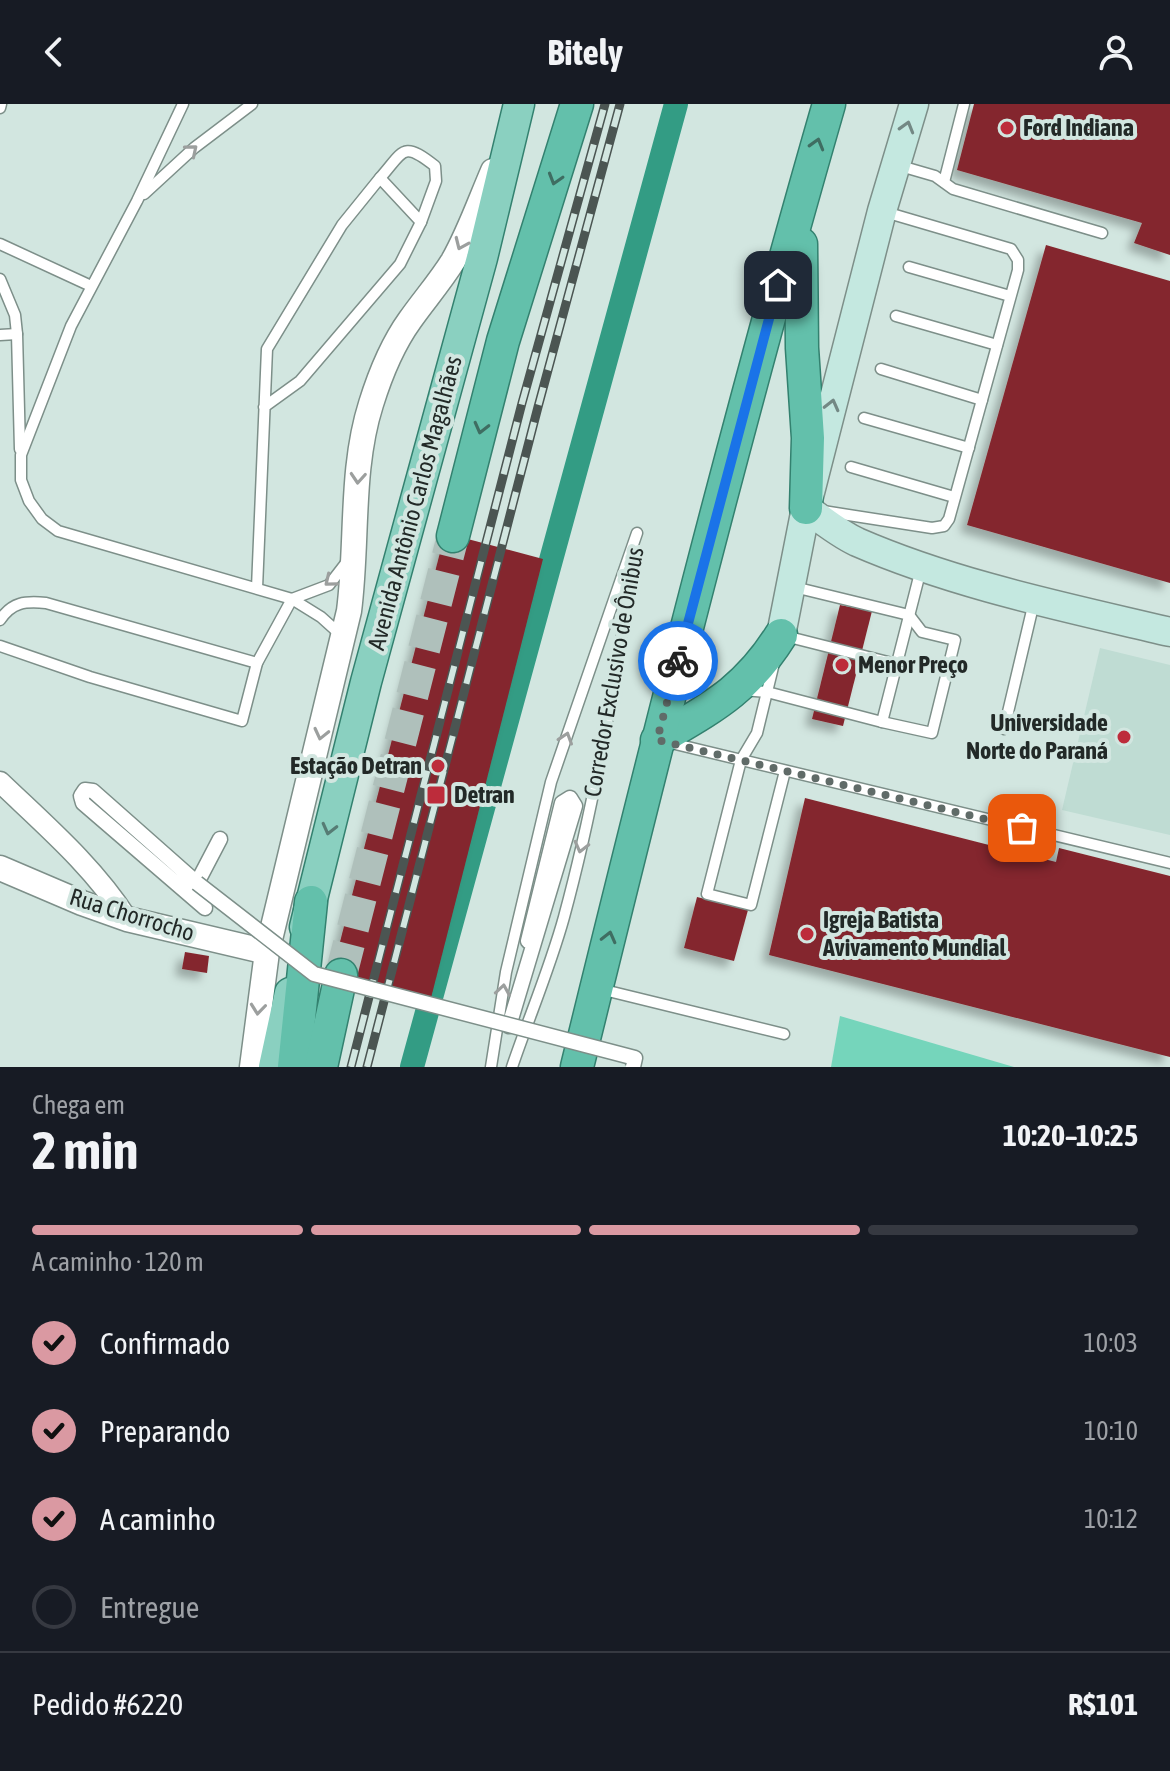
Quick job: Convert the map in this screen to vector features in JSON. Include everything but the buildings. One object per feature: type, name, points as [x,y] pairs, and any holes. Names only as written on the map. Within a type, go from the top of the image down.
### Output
[{"type":"highway","name":"Avenida Antônio Carlos Magalhães","points":[[453,536],[503,341],[577,104]]},
{"type":"highway","points":[[577,1067],[657,740],[829,104]]},
{"type":"highway","points":[[803,195],[800,298],[808,438],[806,508]]},
{"type":"highway","points":[[657,740],[752,691],[764,661],[781,635]]},
{"type":"highway","points":[[294,1067],[311,902]]},
{"type":"highway","points":[[321,1067],[341,975]]},
{"type":"main road","points":[[781,635],[806,508],[882,211],[914,104]]},
{"type":"main road","name":"Avenida Antônio Carlos Magalhães","points":[[274,1067],[366,682],[482,258],[517,113]]},
{"type":"main road","points":[[806,508],[856,541],[921,565],[1035,600],[1170,632]]},
{"type":"main road","points":[[798,552],[816,544],[856,541]]},
{"type":"street","points":[[252,1067],[267,952],[344,637],[353,580],[358,470],[363,435],[391,351],[454,259],[517,113]]},
{"type":"street","points":[[0,782],[84,862],[127,919]]},
{"type":"street","points":[[205,908],[83,803],[82,792],[93,791],[197,883],[314,974],[374,987],[635,1058],[633,1067]]},
{"type":"street","points":[[509,1026],[575,806],[570,798],[562,803],[528,941]]},
{"type":"street","points":[[197,883],[220,839]]},
{"type":"street","name":"Rua Chorrocho","points":[[0,868],[127,919],[267,952]]},
{"type":"lane","points":[[21,455],[71,326],[137,201],[183,104]]},
{"type":"lane","points":[[944,182],[964,104]]},
{"type":"lane","points":[[137,201],[185,156],[248,105]]},
{"type":"lane","points":[[257,588],[264,407],[267,349],[342,225],[403,151],[416,151],[435,166],[436,181],[421,222],[400,264],[300,381],[264,407]]},
{"type":"lane","points":[[896,165],[935,176],[953,189],[1102,233]]},
{"type":"lane","points":[[380,178],[421,222]]},
{"type":"lane","points":[[806,508],[939,528],[944,526],[949,519],[1018,270],[1018,260],[1011,249],[882,211]]},
{"type":"lane","points":[[0,244],[91,286]]},
{"type":"lane","points":[[909,267],[1010,296]]},
{"type":"lane","points":[[0,279],[15,315],[17,334],[21,480],[29,501],[42,519],[58,531],[292,599],[321,617],[344,637]]},
{"type":"lane","points":[[896,316],[997,345]]},
{"type":"lane","points":[[0,335],[17,334]]},
{"type":"lane","points":[[881,369],[982,400]]},
{"type":"lane","points":[[864,418],[969,448]]},
{"type":"lane","points":[[851,467],[954,497]]},
{"type":"lane","name":"Corredor Exclusivo de Ônibus","points":[[491,1067],[506,972],[551,782],[637,533],[608,725],[594,794],[563,919],[512,1067]]},
{"type":"lane","points":[[0,646],[90,677],[242,721],[257,663],[292,599],[329,585],[339,576],[355,547]]},
{"type":"lane","points":[[882,722],[921,565]]},
{"type":"lane","points":[[785,771],[751,905],[707,894],[741,760],[757,733],[752,691],[932,733],[955,640],[922,632],[909,615],[791,586]]},
{"type":"lane","points":[[1004,729],[1035,600]]},
{"type":"lane","points":[[0,620],[10,607],[20,602],[46,603],[257,663]]},
{"type":"lane","points":[[781,635],[896,664]]},
{"type":"lane","points":[[657,740],[1170,863]]},
{"type":"lane","points":[[596,988],[784,1034]]},
{"type":"shaded area","name":"Universidade Norte do Paraná","points":[[1100,648],[1170,665],[1170,835],[1062,810]]},
{"type":"green space","points":[[840,1016],[1014,1067],[831,1067]]},
{"type":"waterway","points":[[412,1067],[676,104]]},
{"type":"tunnel","points":[[341,975],[453,536]]},
{"type":"railway","points":[[351,1067],[522,403],[605,104]]},
{"type":"railway","points":[[367,1067],[620,104]]},
{"type":"way so far","points":[[678,661],[657,740],[1022,828]]},
{"type":"place","name":"Ford Indiana","points":[[1007,128]]},
{"type":"place","name":"Menor Preço","points":[[842,665]]},
{"type":"place","name":"Universidade Norte do Paraná","points":[[1124,737]]},
{"type":"place","name":"Estação Detran","points":[[438,766]]},
{"type":"place","name":"Detran","points":[[436,795]]},
{"type":"place","name":"Igreja Batista Avivamento Mundial","points":[[807,934]]},
{"type":"route","points":[[678,661],[778,285]]}]
